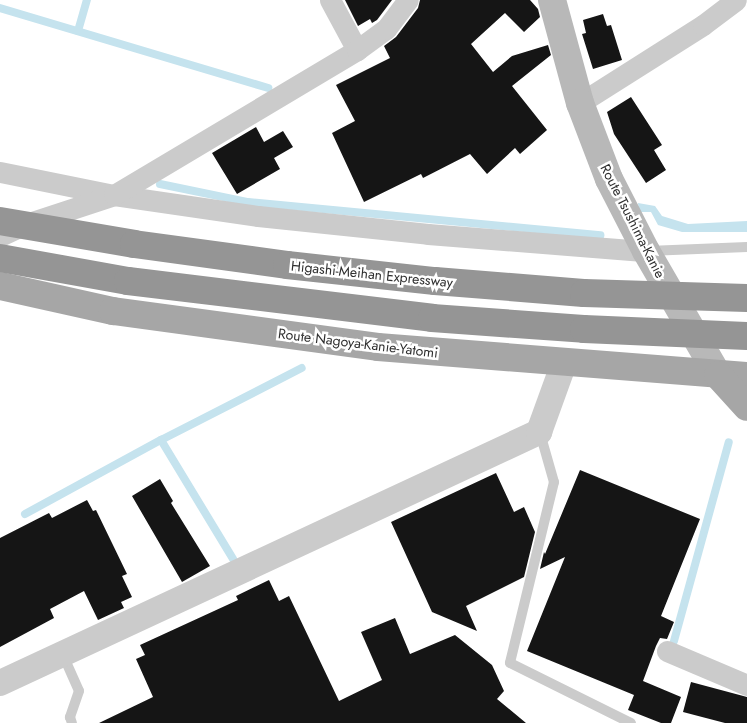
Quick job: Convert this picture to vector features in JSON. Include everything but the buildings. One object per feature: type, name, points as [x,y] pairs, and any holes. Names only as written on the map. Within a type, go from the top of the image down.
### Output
[{"type":"highway","name":"Higashi-Meihan Expressway","points":[[0,221],[144,246],[287,266],[584,293],[747,298]]},
{"type":"highway","points":[[0,258],[128,281],[432,318],[584,329],[747,336]]},
{"type":"main road","name":"Route Tsushima-Kanie","points":[[552,0],[580,103],[609,179],[646,251],[718,375]]},
{"type":"main road","name":"Route Nagoya-Kanie-Yatomi","points":[[0,286],[113,311],[378,347],[747,376]]},
{"type":"main road","points":[[718,375],[747,407]]},
{"type":"street","points":[[330,0],[357,50]]},
{"type":"street","points":[[0,236],[26,224],[114,195],[357,50],[386,29],[408,0]]},
{"type":"street","points":[[580,103],[703,25],[736,0]]},
{"type":"street","points":[[0,172],[114,195],[268,217],[428,234],[646,251]]},
{"type":"street","points":[[0,683],[539,432],[564,363]]},
{"type":"street","points":[[667,651],[747,685]]},
{"type":"lane","points":[[646,251],[747,247]]},
{"type":"lane","points":[[539,432],[554,482],[510,663],[632,723]]},
{"type":"lane","points":[[62,654],[79,691],[70,717],[72,723]]},
{"type":"water","points":[[638,203],[655,206],[662,216],[688,224],[747,221],[747,232],[682,232],[658,225],[651,212],[639,212]]},
{"type":"waterway","points":[[78,31],[87,0]]},
{"type":"waterway","points":[[0,8],[268,88]]},
{"type":"waterway","points":[[160,184],[248,202],[600,235]]},
{"type":"waterway","points":[[25,514],[161,440],[302,368]]},
{"type":"waterway","points":[[161,440],[233,559]]},
{"type":"waterway","points":[[674,641],[729,442]]}]
